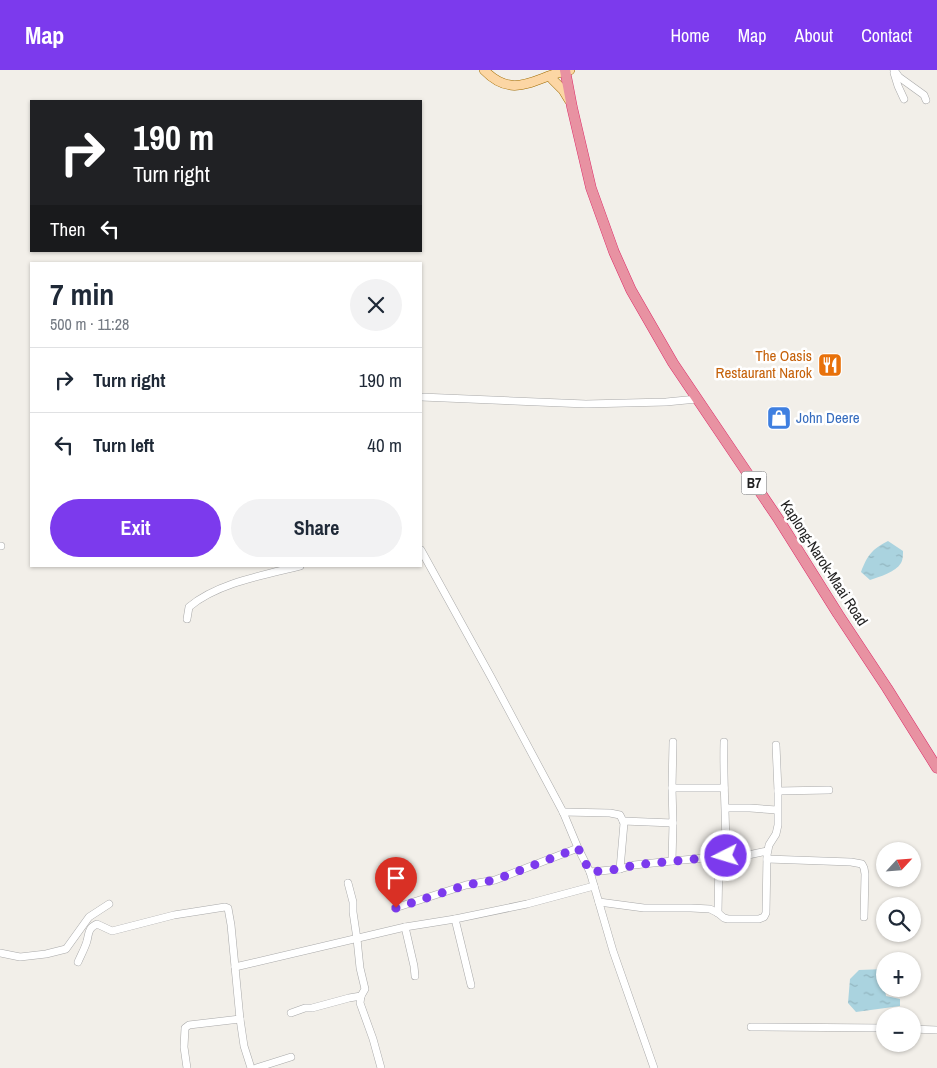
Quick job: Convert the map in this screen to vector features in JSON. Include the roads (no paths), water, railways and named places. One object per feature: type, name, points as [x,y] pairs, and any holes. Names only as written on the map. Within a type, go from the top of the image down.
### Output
[{"type":"highway","name":"Kaplong-Narok-Maai Road","points":[[568,72],[572,107],[591,188],[614,252],[631,290],[660,342],[779,520],[937,768]]},
{"type":"highway","name":"Kaplong-Narok-Maai Road","points":[[568,72],[592,174],[591,188]]},
{"type":"main road","points":[[484,70],[495,79],[509,85],[518,86],[528,85],[549,76],[568,72]]},
{"type":"main road","points":[[549,76],[563,90],[572,107]]},
{"type":"street","points":[[894,70],[904,99]]},
{"type":"street","points":[[894,70],[924,95],[926,100]]},
{"type":"street","points":[[422,397],[586,404],[666,402],[697,399]]},
{"type":"street","points":[[422,552],[563,812],[590,872],[613,951],[654,1068]]},
{"type":"street","points":[[187,619],[188,609],[198,599],[206,595],[231,585],[296,567]]},
{"type":"street","points":[[672,861],[673,742]]},
{"type":"street","points":[[718,913],[726,808],[724,742]]},
{"type":"street","points":[[599,902],[644,908],[710,909],[728,919],[759,919],[765,916],[767,855],[777,829],[776,745]]},
{"type":"street","points":[[672,788],[724,788]]},
{"type":"street","points":[[778,791],[829,790]]},
{"type":"street","points":[[726,808],[777,810]]},
{"type":"street","points":[[563,812],[620,815],[623,821],[620,869]]},
{"type":"street","points":[[623,821],[672,823]]},
{"type":"street","points":[[396,908],[466,885],[495,880],[578,848]]},
{"type":"street","points":[[590,872],[620,869],[634,865],[722,856],[767,855],[851,862],[862,864],[864,868],[864,917]]},
{"type":"street","points":[[348,883],[353,902],[360,968],[365,989],[360,1003],[374,1039],[381,1068]]},
{"type":"street","points":[[235,967],[405,928],[526,904],[594,886]]},
{"type":"street","points":[[0,953],[20,957],[66,949],[89,917],[109,904]]},
{"type":"street","points":[[78,962],[87,942],[88,932],[92,926],[97,924],[112,931],[174,915],[228,908],[240,1019],[244,1046],[251,1068]]},
{"type":"street","points":[[455,919],[471,985]]},
{"type":"street","points":[[405,928],[415,976]]},
{"type":"street","points":[[291,1013],[305,1008],[361,996]]},
{"type":"street","points":[[187,1068],[184,1047],[185,1028],[189,1025],[240,1019]]},
{"type":"street","points":[[751,1027],[876,1028]]},
{"type":"street","points":[[921,1029],[937,1030]]},
{"type":"street","points":[[256,1068],[291,1057]]},
{"type":"water","points":[[888,541],[903,551],[902,562],[891,572],[870,580],[861,572],[863,566],[874,550]]},
{"type":"water","points":[[876,969],[876,997],[900,999],[900,1006],[876,1007],[876,1009],[856,1012],[848,1003],[850,979],[859,970]]},
{"type":"place","name":"The Oasis Restaurant Narok","points":[[830,365]]},
{"type":"place","name":"John Deere","points":[[779,418]]}]
